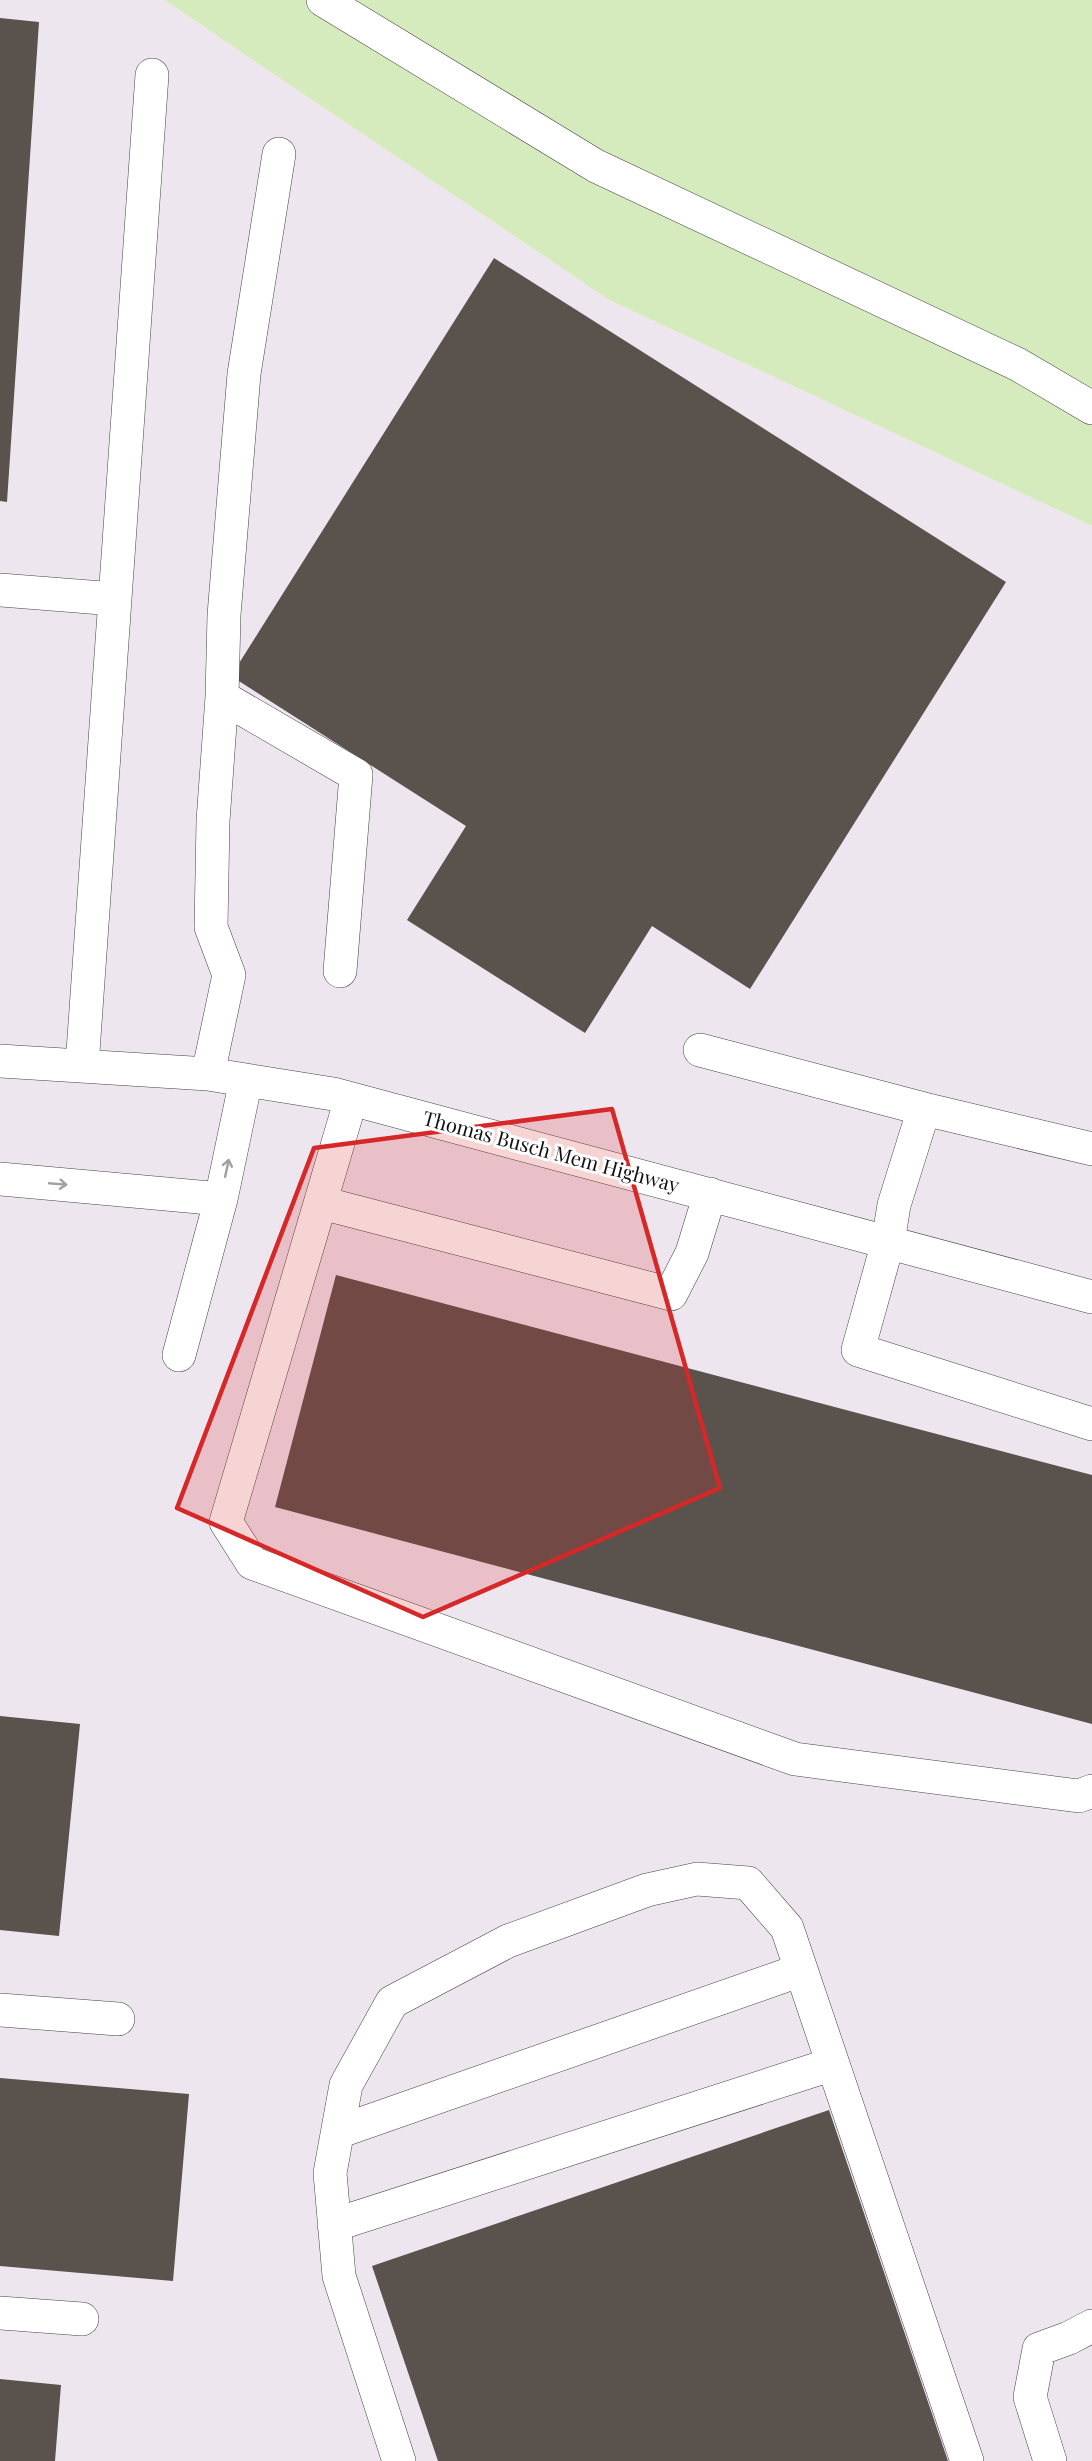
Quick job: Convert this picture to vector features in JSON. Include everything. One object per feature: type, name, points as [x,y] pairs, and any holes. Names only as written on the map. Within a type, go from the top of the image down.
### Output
[{"type":"street","points":[[323,0],[596,166],[1017,364],[1092,408]]},
{"type":"street","points":[[82,1066],[152,75]]},
{"type":"street","points":[[208,1074],[229,975],[211,927],[213,821],[222,697],[224,615],[244,374],[279,154]]},
{"type":"street","points":[[0,590],[116,599]]},
{"type":"street","points":[[222,697],[356,775],[340,971]]},
{"type":"street","points":[[700,1050],[924,1109],[1092,1149]]},
{"type":"street","name":"Thomas Busch Mem Highway","points":[[0,1061],[208,1074],[333,1094],[1092,1297]]},
{"type":"street","points":[[179,1355],[220,1199],[246,1080]]},
{"type":"street","points":[[351,1099],[226,1521],[252,1563],[795,1759],[1079,1796],[1092,1791]]},
{"type":"street","points":[[924,1109],[894,1205],[888,1242],[858,1350],[1092,1425]]},
{"type":"street","points":[[0,1179],[220,1199]]},
{"type":"street","points":[[322,1203],[671,1294],[692,1253],[710,1194]]},
{"type":"street","points":[[399,2461],[339,2276],[330,2174],[346,2085],[392,2002],[508,1941],[647,1890],[698,1879],[748,1883],[787,1928],[967,2461]]},
{"type":"street","points":[[338,2132],[801,1970]]},
{"type":"street","points":[[0,2010],[118,2019]]},
{"type":"street","points":[[334,2225],[833,2064]]},
{"type":"street","points":[[0,2313],[82,2319]]},
{"type":"street","points":[[1050,2461],[1030,2397],[1040,2349],[1092,2326]]},
{"type":"highlighted area","points":[[612,1109],[720,1488],[423,1617],[177,1508],[314,1148]]},
{"type":"shaded area","points":[[0,0],[164,0],[609,300],[1092,526],[1092,2461],[0,2461]]},
{"type":"green space","points":[[164,0],[1092,0],[1092,526],[609,300]]},
{"type":"building","points":[[0,18],[39,22],[7,502],[0,501]]},
{"type":"building","points":[[494,258],[1006,582],[750,989],[652,926],[585,1033],[407,920],[466,826],[231,676]]},
{"type":"building","points":[[336,1275],[1092,1475],[1092,1724],[275,1507]]},
{"type":"building","points":[[0,1716],[80,1724],[59,1936],[0,1930]]},
{"type":"building","points":[[0,2078],[189,2094],[173,2281],[0,2266]]},
{"type":"building","points":[[829,2110],[948,2461],[438,2461],[372,2266]]},
{"type":"building","points":[[0,2379],[61,2385],[55,2461],[0,2461]]}]
